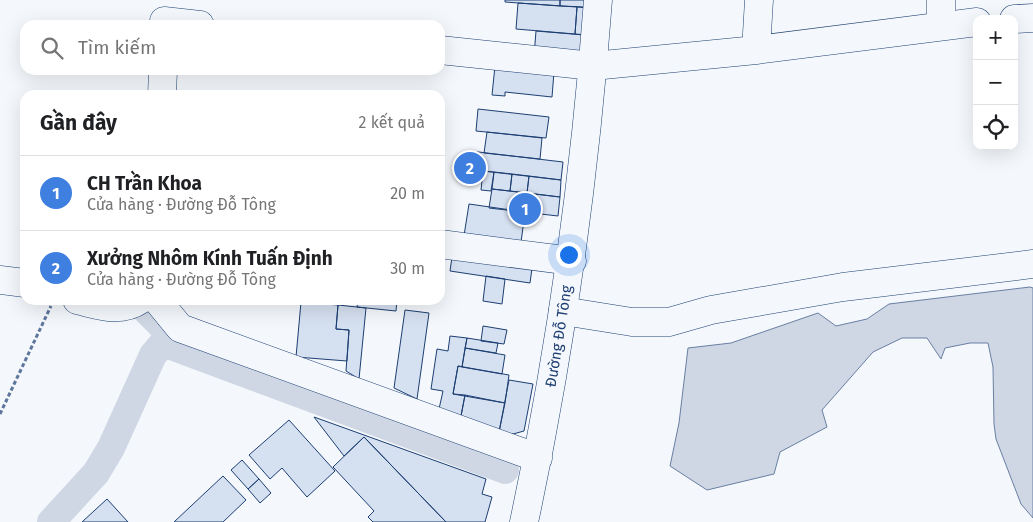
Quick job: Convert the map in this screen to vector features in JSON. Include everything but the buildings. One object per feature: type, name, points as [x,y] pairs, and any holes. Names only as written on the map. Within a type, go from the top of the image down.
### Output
[{"type":"street","name":"Đường Đỗ Tông","points":[[524,522],[538,458],[572,260],[593,66],[598,0]]},
{"type":"street","points":[[756,50],[759,0]]},
{"type":"street","points":[[445,51],[593,66],[756,50],[941,13],[973,21]]},
{"type":"street","points":[[164,15],[182,20]]},
{"type":"street","points":[[1018,20],[1033,18]]},
{"type":"street","points":[[162,90],[163,75]]},
{"type":"street","points":[[445,245],[572,260]]},
{"type":"street","points":[[563,311],[632,322],[670,322],[711,310],[843,287],[1033,264]]},
{"type":"street","points":[[0,280],[20,282]]},
{"type":"street","points":[[98,305],[111,308],[133,305]]},
{"type":"street","points":[[161,305],[180,328],[538,458]]},
{"type":"path","points":[[0,414],[51,305]]},
{"type":"shaded area","points":[[1033,288],[1033,518],[1021,504],[996,439],[993,367],[988,343],[970,343],[945,348],[941,359],[927,338],[902,338],[873,352],[822,410],[827,427],[780,452],[774,474],[707,490],[670,466],[679,423],[688,348],[731,343],[818,313],[836,326],[867,319],[889,304]]},
{"type":"waterway","points":[[143,307],[166,330],[186,344]]},
{"type":"waterway","points":[[51,522],[96,473],[111,448],[153,355],[163,343],[505,470]]},
{"type":"place","name":"Xưởng Nhôm Kính Tuấn Định","points":[[470,168]]},
{"type":"place","name":"CH Trần Khoa","points":[[525,209]]}]
